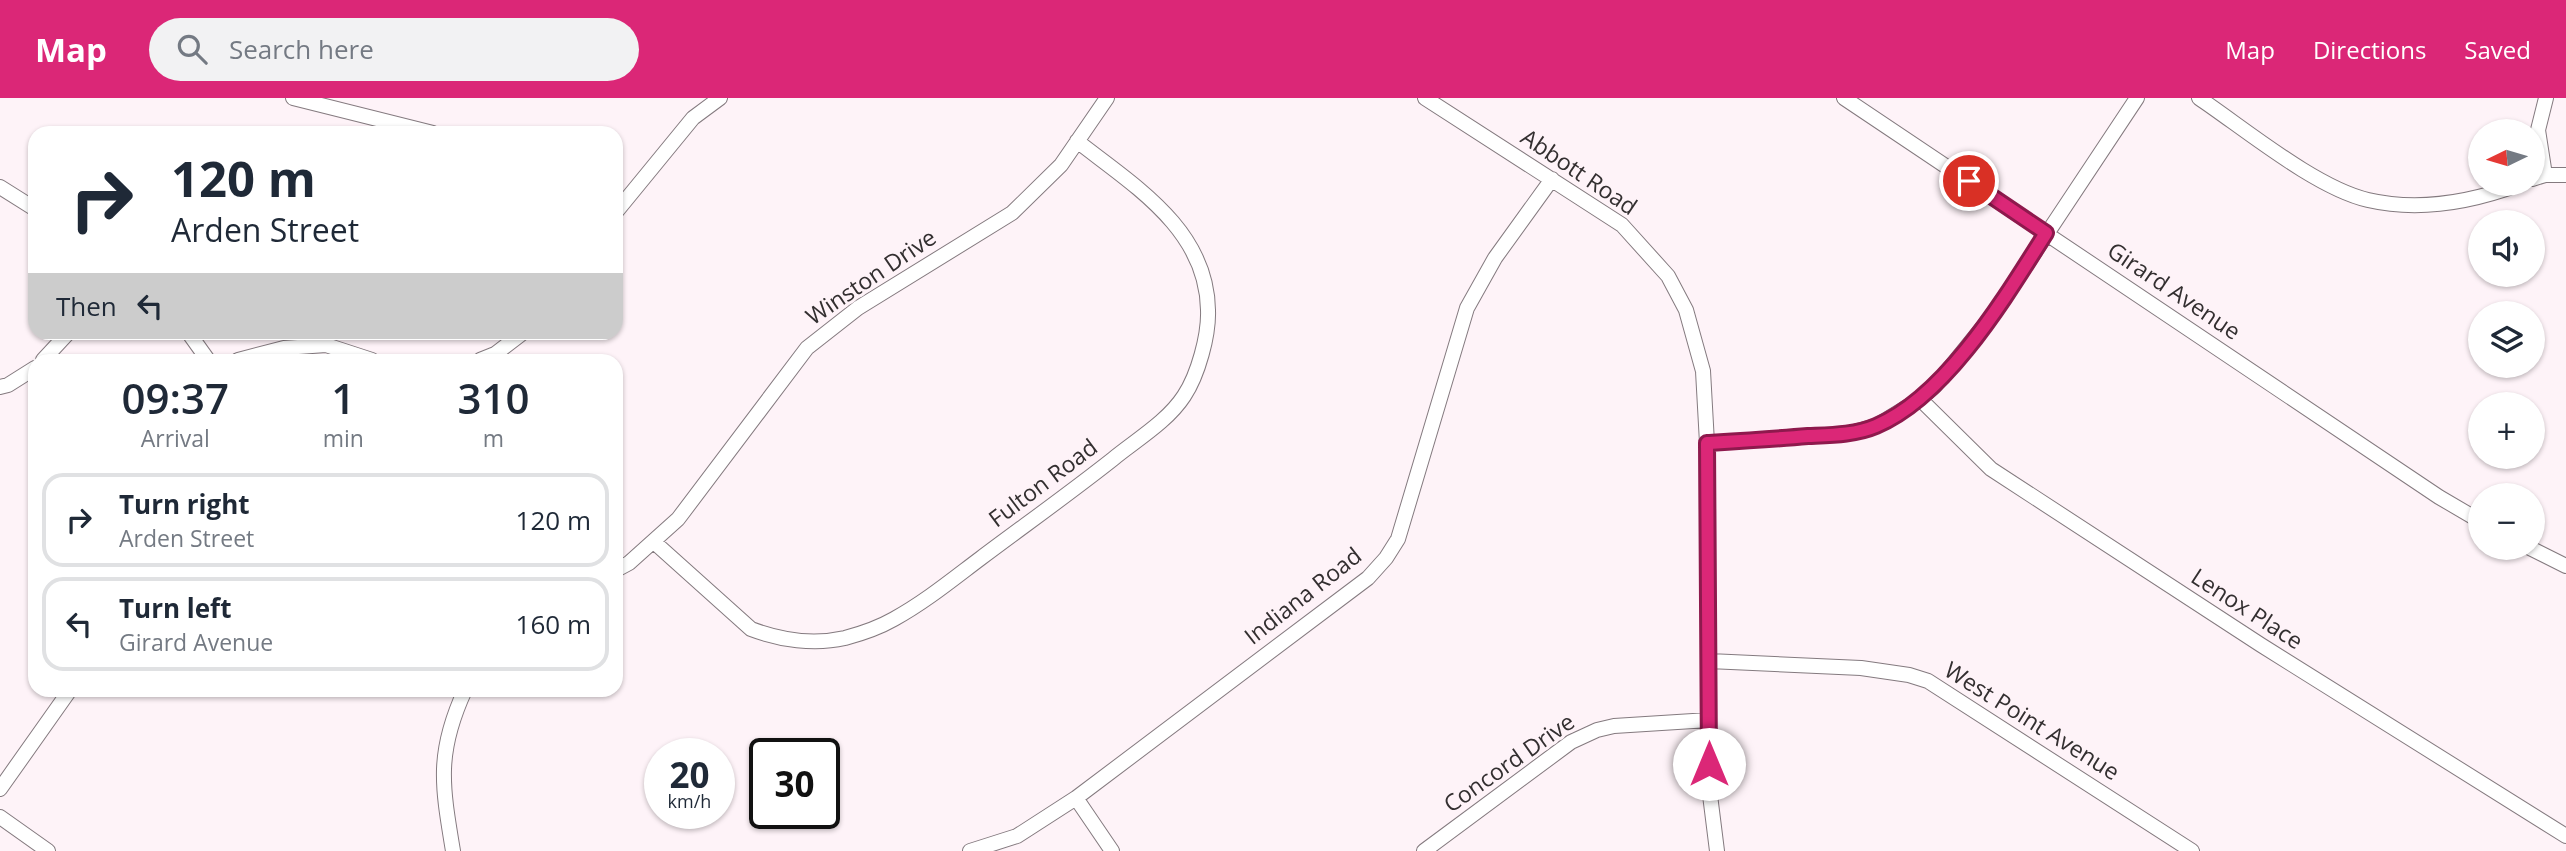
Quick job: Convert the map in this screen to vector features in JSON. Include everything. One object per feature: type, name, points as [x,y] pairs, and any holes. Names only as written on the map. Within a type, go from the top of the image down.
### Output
[{"type":"street","points":[[293,98],[405,126]]},
{"type":"street","points":[[623,203],[693,118],[720,98]]},
{"type":"street","name":"Winston Drive","points":[[623,566],[678,519],[807,348],[858,308],[1012,213],[1061,164],[1107,98]]},
{"type":"street","name":"Abbott Road","points":[[1425,98],[1622,225],[1668,276],[1686,310],[1703,371],[1707,443],[1709,787],[1717,851]]},
{"type":"street","name":"Girard Avenue","points":[[1844,98],[2427,489],[2468,514]]},
{"type":"street","points":[[1707,443],[1847,434],[1876,426],[1920,399],[1935,386],[1995,312],[2137,98]]},
{"type":"street","points":[[2199,98],[2312,175],[2368,200],[2403,205],[2455,204],[2481,196]]},
{"type":"street","points":[[2541,119],[2546,98]]},
{"type":"street","name":"Fulton Road","points":[[654,542],[751,629],[771,637],[808,641],[844,638],[893,620],[939,589],[1079,486],[1170,414],[1185,395],[1203,350],[1209,311],[1206,289],[1197,260],[1180,228],[1153,200],[1077,141]]},
{"type":"street","points":[[2545,176],[2566,175]]},
{"type":"street","name":"Indiana Road","points":[[970,851],[1017,836],[1076,798],[1368,578],[1386,558],[1398,539],[1421,468],[1450,357],[1466,308],[1495,258],[1552,179]]},
{"type":"street","points":[[0,187],[28,205]]},
{"type":"street","points":[[49,354],[62,340]]},
{"type":"street","points":[[495,354],[513,340]]},
{"type":"street","points":[[261,354],[284,348],[326,345],[354,354]]},
{"type":"street","points":[[0,387],[28,372]]},
{"type":"street","name":"Lenox Place","points":[[1920,399],[1991,469],[2261,645],[2566,836]]},
{"type":"street","points":[[2545,556],[2566,566]]},
{"type":"street","name":"West Point Avenue","points":[[1709,661],[1861,668],[1909,675],[1928,681],[2192,851]]},
{"type":"street","points":[[0,789],[65,697]]},
{"type":"street","points":[[453,851],[443,786],[445,743],[461,697]]},
{"type":"street","name":"Concord Drive","points":[[1424,851],[1572,742],[1597,730],[1614,726],[1709,720]]},
{"type":"street","points":[[1076,798],[1112,851]]},
{"type":"street","points":[[0,817],[48,851]]},
{"type":"route","points":[[1709,764],[1707,443],[1847,434],[1876,426],[1920,399],[1935,386],[1995,312],[2046,233],[1969,181]]}]
